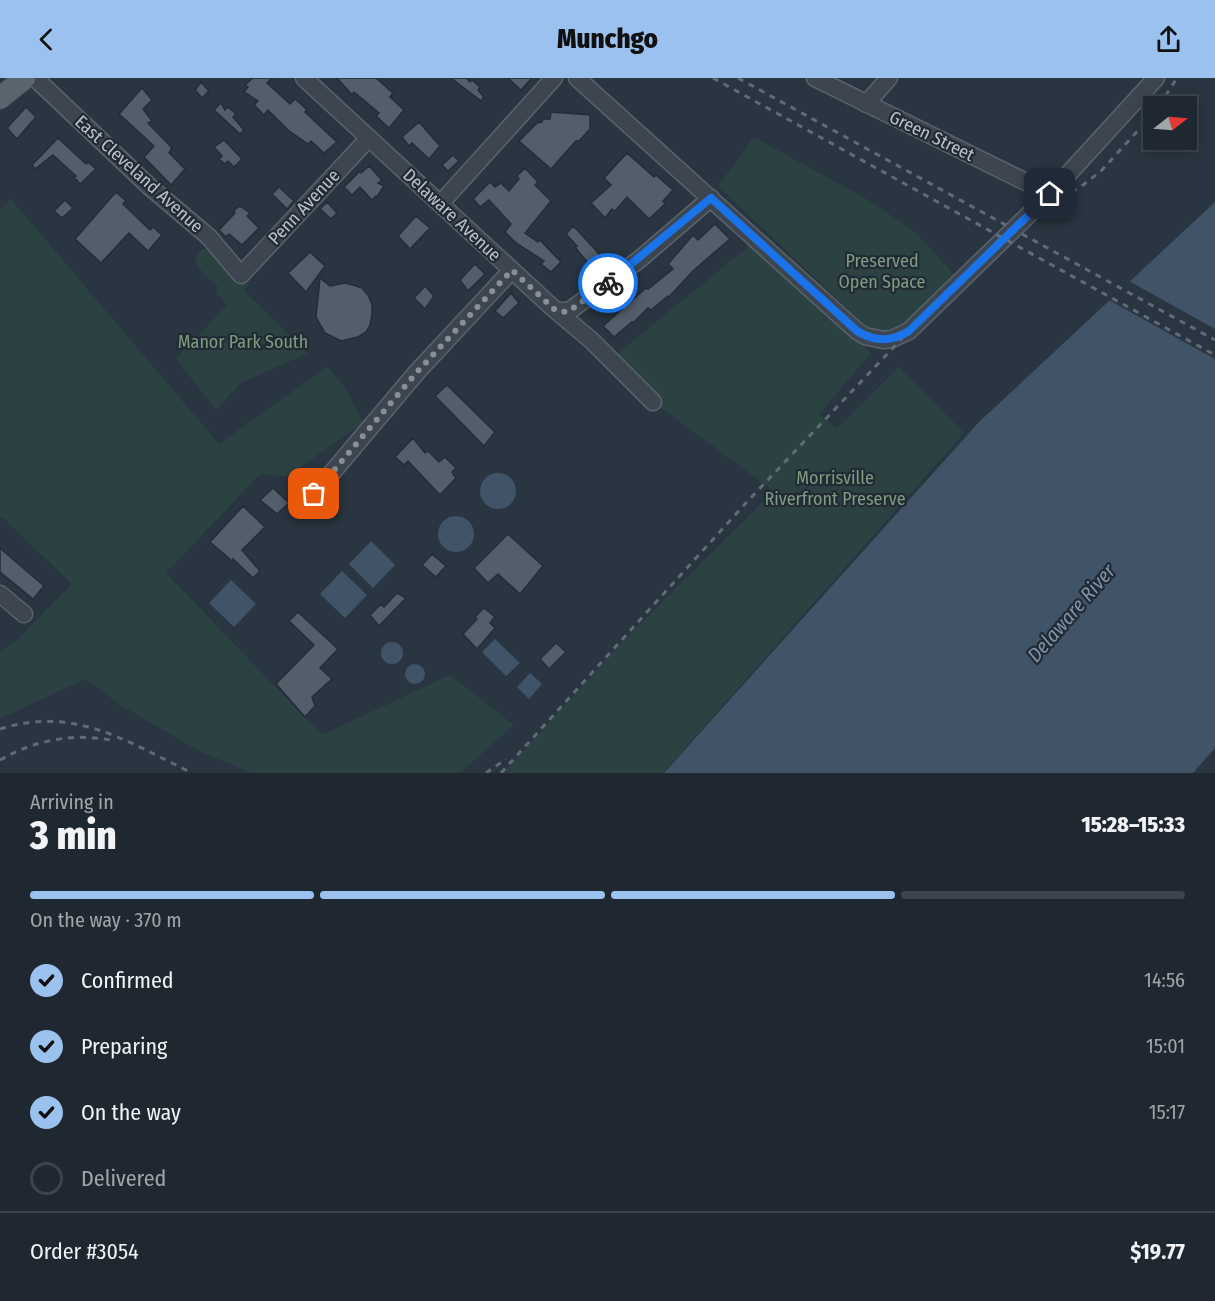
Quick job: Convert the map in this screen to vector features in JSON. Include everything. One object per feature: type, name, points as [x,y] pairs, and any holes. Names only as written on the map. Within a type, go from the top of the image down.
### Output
[{"type":"main road","points":[[0,98],[25,78]]},
{"type":"street","name":"East Cleveland Avenue","points":[[35,78],[151,188],[209,237],[240,274]]},
{"type":"street","name":"Delaware Avenue","points":[[304,78],[591,340],[653,402]]},
{"type":"street","points":[[440,204],[554,78]]},
{"type":"street","points":[[577,78],[857,331],[874,339],[892,339],[909,331],[1050,194],[1156,78]]},
{"type":"street","name":"Green Street","points":[[815,78],[1050,194]]},
{"type":"street","points":[[866,104],[889,78]]},
{"type":"street","name":"Penn Avenue","points":[[240,274],[369,138]]},
{"type":"street","points":[[557,311],[569,311],[606,284],[711,198]]},
{"type":"street","points":[[314,494],[417,372],[512,270]]},
{"type":"street","points":[[0,594],[24,614]]},
{"type":"green space","name":"Preserved Open Space","points":[[754,137],[870,201],[915,232],[954,274],[899,330],[885,333],[866,326],[718,186]]},
{"type":"green space","points":[[11,199],[219,444],[327,367],[346,388],[363,423],[286,477],[261,473],[166,573],[322,735],[450,675],[514,725],[463,770],[455,773],[252,773],[201,752],[122,706],[85,679],[0,719],[0,651],[17,640],[72,584],[3,518],[0,518],[0,209]]},
{"type":"green space","name":"Morrisville Riverfront Preserve","points":[[756,240],[871,353],[819,414],[837,428],[899,367],[964,433],[663,773],[503,773],[626,638],[774,491],[653,402],[611,359]]},
{"type":"green space","name":"Manor Park South","points":[[209,247],[249,285],[244,291],[308,353],[241,383],[216,410],[176,359],[227,305],[216,292],[218,287],[198,267],[196,261],[201,251]]},
{"type":"water","name":"Delaware River","points":[[1215,202],[1215,748],[1193,773],[664,773],[979,422]]},
{"type":"water","points":[[498,473],[511,478],[516,491],[511,504],[498,509],[485,504],[480,491],[485,478]]},
{"type":"water","points":[[456,516],[469,521],[474,534],[469,547],[456,552],[443,547],[438,534],[443,521]]},
{"type":"water","points":[[371,541],[395,565],[373,588],[349,564]]},
{"type":"water","points":[[342,571],[367,595],[345,618],[320,594]]},
{"type":"water","points":[[231,580],[256,604],[234,627],[209,603]]},
{"type":"water","points":[[495,639],[520,663],[506,676],[482,652]]},
{"type":"water","points":[[392,642],[402,649],[403,653],[396,663],[392,664],[382,657],[381,653],[388,643]]},
{"type":"water","points":[[411,664],[419,664],[425,670],[425,678],[419,684],[411,684],[405,678],[405,670]]},
{"type":"water","points":[[530,673],[542,684],[529,699],[517,687]]},
{"type":"pier","points":[[1127,280],[1215,329],[1215,359],[1107,299]]},
{"type":"building","points":[[253,78],[272,78],[267,83],[290,104],[295,99],[307,110],[305,112],[337,142],[324,153],[311,141],[308,144],[288,130],[268,110],[264,115],[254,105],[258,101],[244,92],[248,87],[245,85]]},
{"type":"building","points":[[337,78],[376,78],[393,93],[390,97],[404,110],[389,128],[376,116],[379,113],[354,92],[352,95]]},
{"type":"building","points":[[451,78],[466,78],[470,82],[472,80],[480,87],[478,90],[484,97],[481,101]]},
{"type":"building","points":[[508,78],[532,78],[521,90]]},
{"type":"building","points":[[201,82],[209,91],[202,98],[195,90]]},
{"type":"building","points":[[142,88],[152,100],[143,109],[152,121],[148,123],[172,148],[169,153],[185,169],[171,185],[144,157],[154,146],[119,114]]},
{"type":"building","points":[[221,103],[225,110],[228,107],[236,114],[233,117],[244,130],[240,134],[214,110]]},
{"type":"building","points":[[26,107],[36,117],[17,139],[7,128]]},
{"type":"building","points":[[551,112],[590,115],[590,129],[551,169],[519,141],[537,123],[542,122],[543,119],[550,119]]},
{"type":"building","points":[[419,122],[440,146],[429,159],[412,143],[409,146],[402,137]]},
{"type":"building","points":[[58,138],[86,164],[88,162],[96,169],[80,184],[74,177],[76,176],[53,155],[35,169],[32,165]]},
{"type":"building","points":[[224,140],[242,159],[234,167],[228,161],[225,164],[219,159],[222,156],[214,147]]},
{"type":"building","points":[[627,153],[673,190],[663,201],[665,204],[649,219],[627,197],[615,211],[612,209],[605,218],[591,203],[611,185],[604,178]]},
{"type":"building","points":[[453,155],[459,161],[448,171],[442,165]]},
{"type":"building","points":[[369,166],[382,180],[378,183],[384,186],[377,197],[372,200],[360,187],[352,195],[344,187],[359,172],[361,173]]},
{"type":"building","points":[[525,168],[538,182],[535,185],[551,201],[525,233],[538,242],[540,240],[561,262],[551,272],[541,264],[544,261],[516,243],[505,232],[511,224],[489,200],[480,207],[473,199],[490,182],[495,187],[501,183],[509,191],[519,179],[517,176]]},
{"type":"building","points":[[279,187],[294,201],[287,209],[272,194]]},
{"type":"building","points":[[116,192],[126,201],[123,204],[150,230],[153,227],[162,235],[148,251],[129,233],[101,263],[75,239]]},
{"type":"building","points":[[65,200],[73,208],[62,218],[54,211]]},
{"type":"building","points":[[327,202],[337,213],[331,219],[320,209]]},
{"type":"building","points":[[240,206],[250,213],[247,216],[259,228],[242,245],[229,234],[226,237],[219,230],[235,213],[234,210]]},
{"type":"building","points":[[416,216],[430,228],[410,249],[398,236]]},
{"type":"building","points":[[715,224],[730,239],[694,270],[669,297],[651,310],[648,308],[614,337],[603,326],[646,288],[648,289],[673,269],[668,264],[693,235],[698,240]]},
{"type":"building","points":[[573,226],[600,255],[587,262],[566,234]]},
{"type":"building","points":[[310,252],[325,266],[306,292],[288,273]]},
{"type":"building","points":[[475,264],[485,274],[468,291],[460,280]]},
{"type":"building","points":[[320,278],[330,286],[345,283],[362,288],[368,295],[372,304],[372,315],[366,332],[358,337],[341,341],[325,333],[316,317]]},
{"type":"building","points":[[425,286],[434,296],[425,309],[414,298]]},
{"type":"building","points":[[511,293],[519,303],[503,318],[495,311]]},
{"type":"building","points":[[447,385],[495,432],[484,446],[435,396]]},
{"type":"building","points":[[413,438],[425,453],[428,451],[439,462],[445,457],[456,468],[452,472],[456,478],[440,495],[408,461],[404,465],[395,457]]},
{"type":"building","points":[[273,488],[289,503],[277,514],[260,500]]},
{"type":"building","points":[[243,506],[265,527],[242,550],[260,571],[253,578],[210,542]]},
{"type":"building","points":[[508,534],[543,566],[520,594],[498,574],[488,583],[474,568]]},
{"type":"building","points":[[0,548],[44,586],[33,599],[0,572]]},
{"type":"building","points":[[432,554],[446,566],[436,577],[422,565]]},
{"type":"building","points":[[397,593],[406,598],[379,626],[370,615],[381,604],[384,607]]},
{"type":"building","points":[[484,608],[495,617],[490,623],[495,628],[477,649],[463,634]]},
{"type":"building","points":[[298,612],[338,649],[320,668],[332,679],[312,697],[315,706],[305,717],[276,684],[314,645],[289,621]]},
{"type":"building","points":[[556,643],[566,652],[549,669],[540,659]]},
{"type":"railway","points":[[713,78],[1215,355]]},
{"type":"railway","points":[[738,78],[1215,340]]},
{"type":"railway","points":[[1165,96],[1177,78]]},
{"type":"railway","points":[[501,773],[745,504],[909,331],[1026,221],[1101,171],[1143,125]]},
{"type":"railway","points":[[0,729],[27,723],[52,721],[76,724],[123,739],[192,773]]},
{"type":"railway","points":[[0,760],[27,747],[54,740],[82,737],[111,740]]},
{"type":"railway","points":[[486,773],[506,759]]},
{"type":"way so far","points":[[314,494],[417,372],[512,270],[554,309],[563,312],[569,311],[608,283]]},
{"type":"route","points":[[608,283],[650,251],[711,198],[857,331],[874,339],[892,339],[909,331],[990,255],[1050,194]]}]
